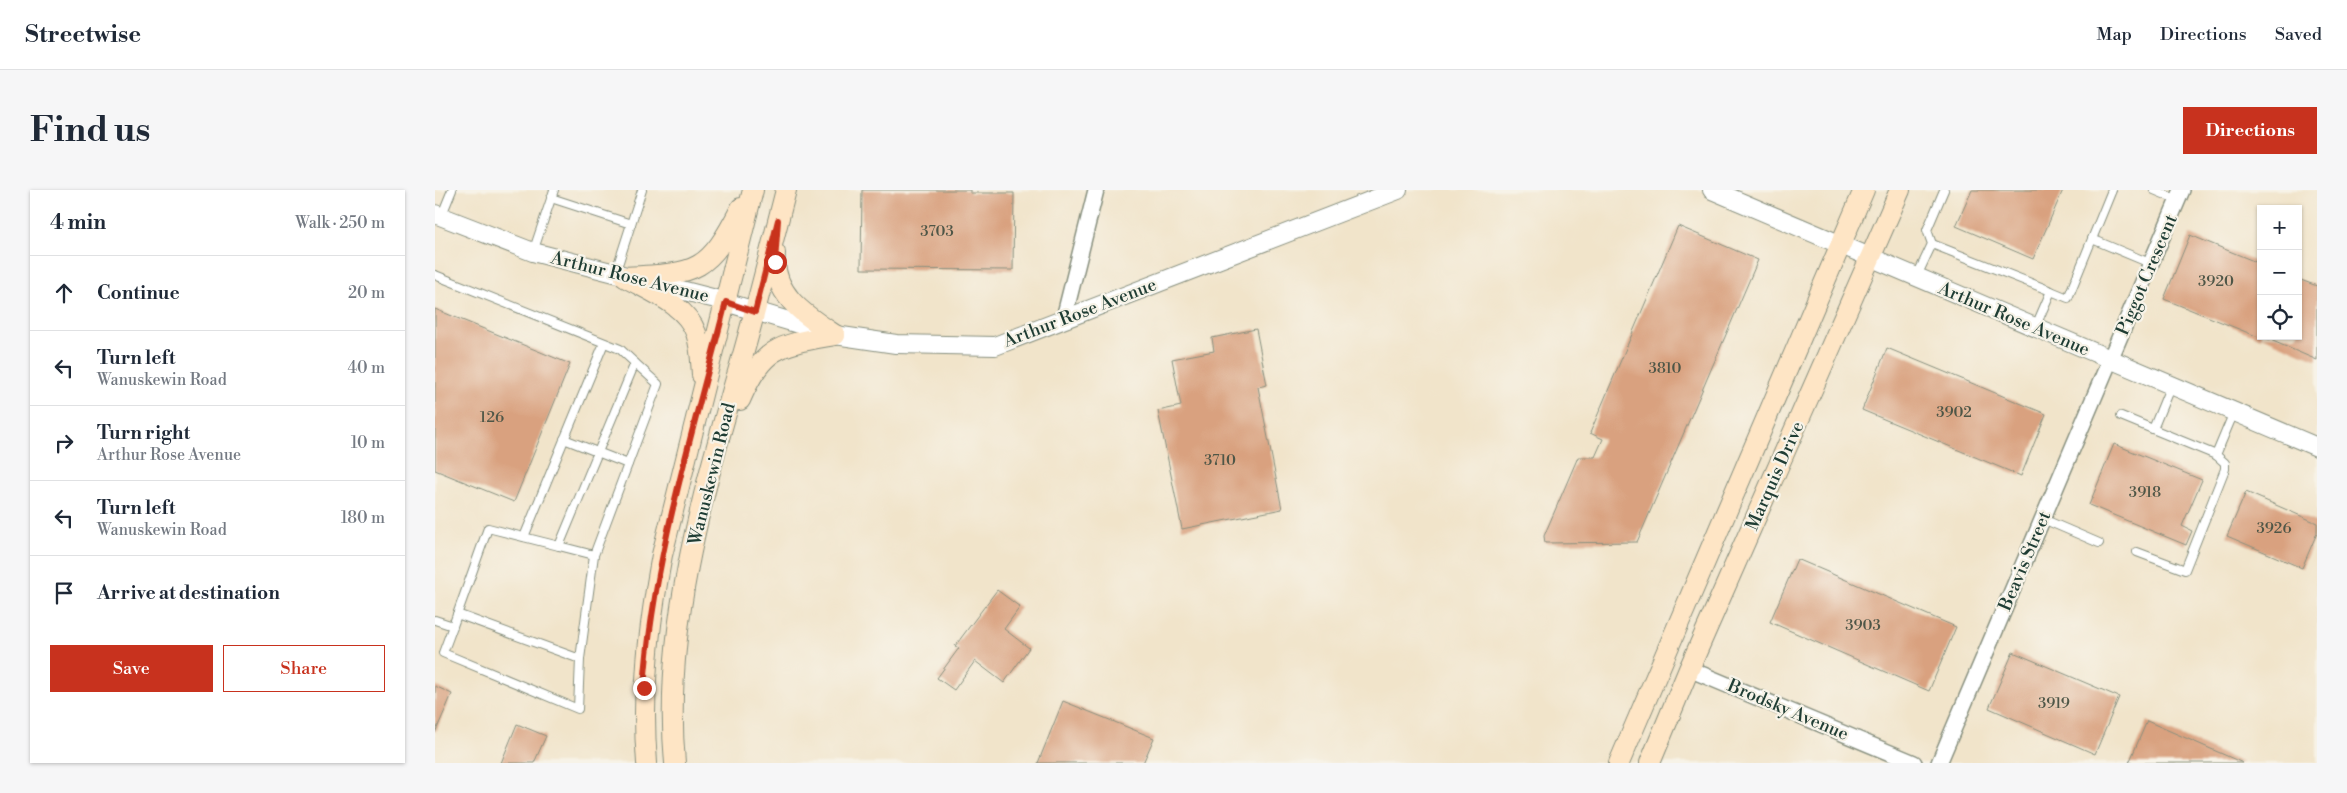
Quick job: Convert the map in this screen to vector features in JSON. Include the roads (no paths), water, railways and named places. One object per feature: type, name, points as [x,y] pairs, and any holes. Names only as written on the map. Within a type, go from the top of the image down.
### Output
[{"type":"main road","points":[[620,276],[671,274],[698,266],[713,254],[725,238],[752,190]]},
{"type":"main road","name":"Wanuskewin Road","points":[[647,763],[644,688],[652,611],[662,555],[726,302],[752,190]]},
{"type":"main road","name":"Wanuskewin Road","points":[[675,763],[672,700],[674,658],[681,608],[714,456],[755,312],[786,190]]},
{"type":"main road","name":"Marquis Drive","points":[[1619,763],[1864,190]]},
{"type":"main road","name":"Marquis Drive","points":[[1650,763],[1689,669],[1900,190]]},
{"type":"main road","points":[[778,220],[775,262],[778,282],[793,305],[835,335]]},
{"type":"main road","points":[[620,276],[666,300],[681,310],[690,322],[696,332],[700,351],[704,391]]},
{"type":"main road","points":[[714,456],[753,373],[765,359],[786,345],[835,335]]},
{"type":"street","points":[[1064,318],[1096,190]]},
{"type":"street","name":"Arthur Rose Avenue","points":[[438,216],[533,252],[726,302],[835,335],[896,344],[995,346],[1398,190]]},
{"type":"street","name":"Arthur Rose Avenue","points":[[1712,190],[2317,447]]},
{"type":"street","name":"Piggot Crescent","points":[[2111,360],[2180,195]]},
{"type":"street","name":"Beavis Street","points":[[1939,763],[2111,360]]},
{"type":"street","name":"Brodsky Avenue","points":[[1689,669],[1914,763]]},
{"type":"lane","points":[[438,216],[452,190]]},
{"type":"lane","points":[[620,276],[631,224],[642,190]]},
{"type":"lane","points":[[1916,278],[1932,244],[1927,230],[1944,190]]},
{"type":"lane","points":[[1932,244],[2068,298],[2112,190]]},
{"type":"lane","points":[[2155,190],[2180,195]]},
{"type":"lane","points":[[533,252],[552,194],[631,224]]},
{"type":"lane","points":[[2092,240],[2152,264]]},
{"type":"lane","points":[[435,275],[620,349],[658,384],[594,554],[580,659],[577,709],[443,653],[488,528],[594,554]]},
{"type":"lane","points":[[2035,328],[2051,291]]},
{"type":"lane","points":[[524,537],[604,343]]},
{"type":"lane","points":[[559,546],[635,362]]},
{"type":"lane","points":[[2153,429],[2171,385]]},
{"type":"lane","points":[[2216,455],[2234,412]]},
{"type":"lane","points":[[2121,416],[2216,455],[2225,463],[2225,469],[2185,570],[2137,552]]},
{"type":"lane","points":[[564,439],[628,464]]},
{"type":"lane","points":[[2043,519],[2099,543]]},
{"type":"lane","points":[[457,614],[580,659]]},
{"type":"lane","points":[[435,620],[453,626]]}]
